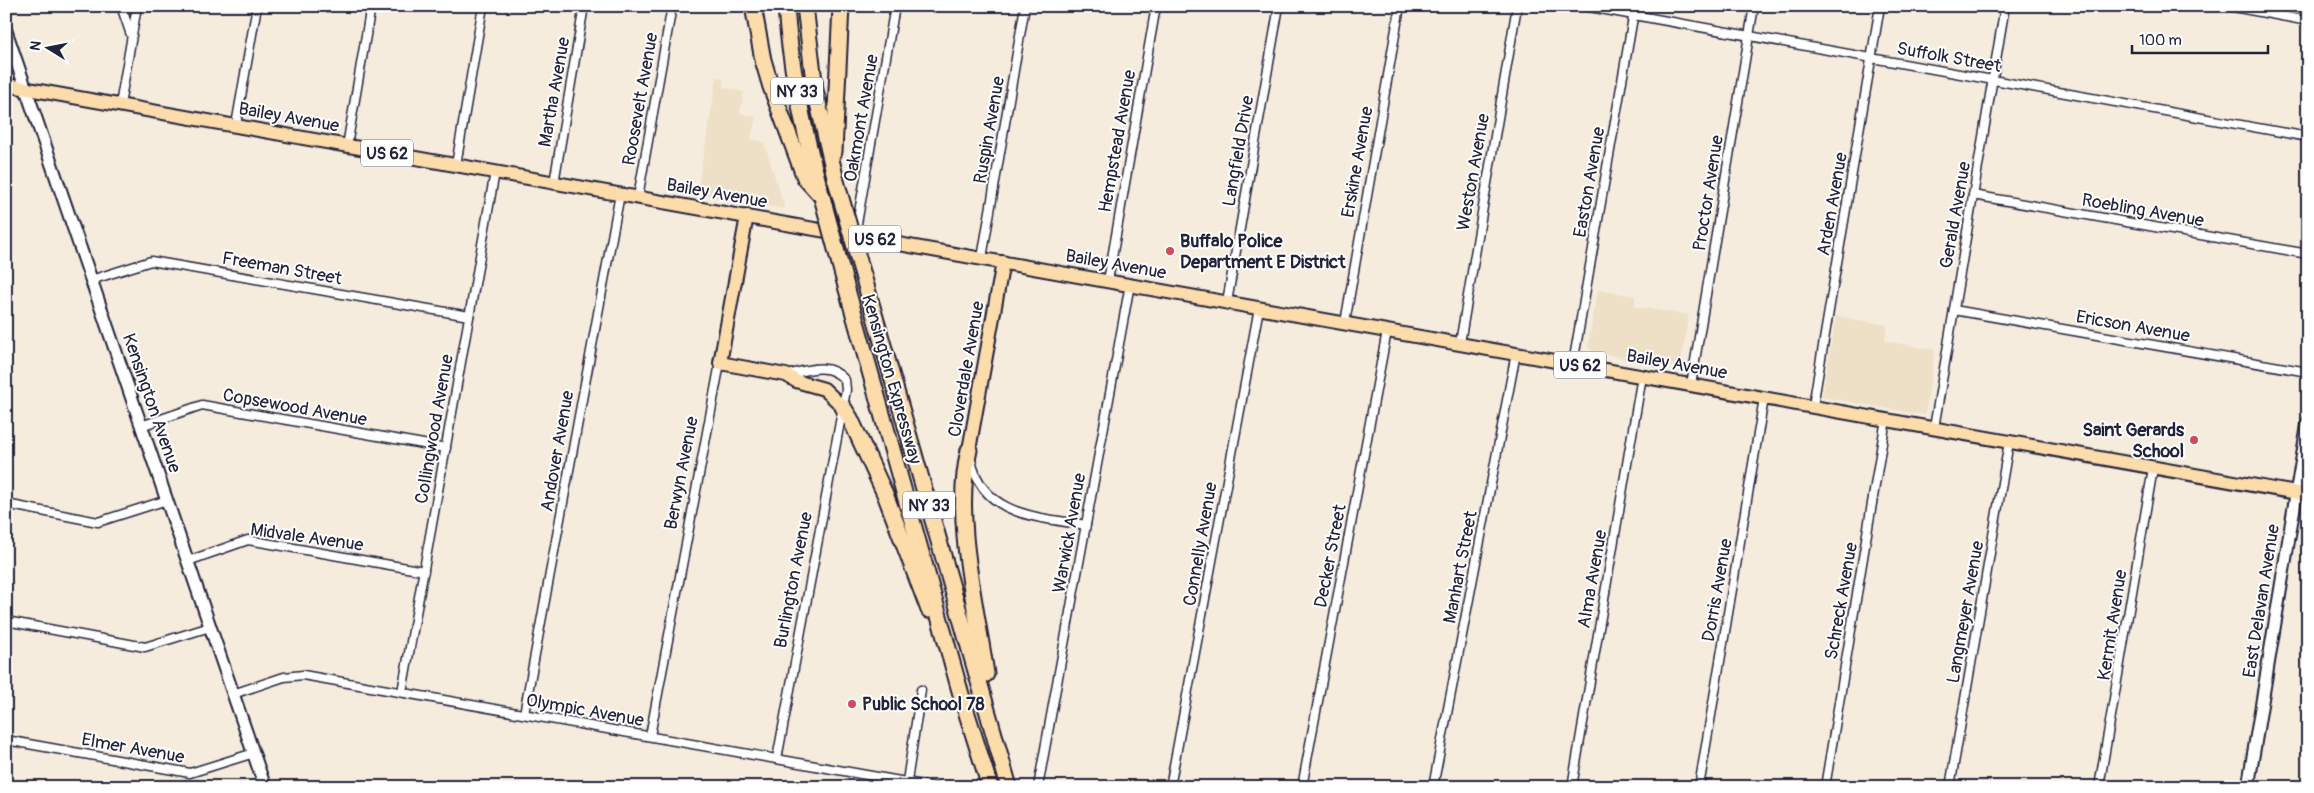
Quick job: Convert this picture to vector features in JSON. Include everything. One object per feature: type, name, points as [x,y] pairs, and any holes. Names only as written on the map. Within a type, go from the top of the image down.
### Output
[{"type":"highway","points":[[753,6],[761,51],[771,88],[810,176]]},
{"type":"highway","name":"NY 33","points":[[786,6],[792,60],[810,176]]},
{"type":"highway","name":"Kensington Expressway","points":[[806,6],[815,90],[834,174],[1008,780]]},
{"type":"highway","points":[[834,174],[841,6]]},
{"type":"highway","name":"Kensington Expressway","points":[[810,176],[822,197],[962,698],[986,769],[990,787]]},
{"type":"highway","points":[[842,407],[850,418],[885,494],[962,698]]},
{"type":"highway","points":[[969,450],[964,485],[966,535],[995,734]]},
{"type":"main road","name":"Bailey Avenue","points":[[6,85],[2302,494]]},
{"type":"main road","name":"Berwyn Avenue","points":[[720,363],[747,216]]},
{"type":"main road","name":"Cloverdale Avenue","points":[[969,450],[1003,262]]},
{"type":"main road","name":"Burlington Avenue","points":[[720,363],[786,375],[796,381],[824,390],[842,407]]},
{"type":"street","points":[[121,6],[132,37]]},
{"type":"street","points":[[120,105],[137,6]]},
{"type":"street","points":[[236,125],[257,6]]},
{"type":"street","points":[[347,146],[371,6]]},
{"type":"street","points":[[456,165],[483,6]]},
{"type":"street","name":"Martha Avenue","points":[[554,182],[584,6]]},
{"type":"street","name":"Roosevelt Avenue","points":[[638,197],[672,6]]},
{"type":"street","name":"Oakmont Avenue","points":[[855,235],[895,6]]},
{"type":"street","name":"Ruspin Avenue","points":[[982,258],[1025,6]]},
{"type":"street","name":"Hempstead Avenue","points":[[1108,281],[1156,6]]},
{"type":"street","name":"Langfield Drive","points":[[1227,302],[1279,6]]},
{"type":"street","name":"Erskine Avenue","points":[[1345,323],[1400,6]]},
{"type":"street","name":"Weston Avenue","points":[[1460,343],[1516,6]]},
{"type":"street","name":"Suffolk Street","points":[[1584,6],[2308,136]]},
{"type":"street","name":"Easton Avenue","points":[[1573,364],[1635,6]]},
{"type":"street","name":"Proctor Avenue","points":[[1691,385],[1754,6]]},
{"type":"street","name":"Arden Avenue","points":[[1813,406],[1880,6]]},
{"type":"street","name":"Gerald Avenue","points":[[1934,428],[2005,6]]},
{"type":"street","points":[[2228,6],[2308,21]]},
{"type":"street","name":"Kensington Avenue","points":[[6,31],[265,787]]},
{"type":"street","name":"Collingwood Avenue","points":[[402,692],[495,172]]},
{"type":"street","name":"Andover Avenue","points":[[524,714],[620,194]]},
{"type":"street","name":"Roebling Avenue","points":[[1973,195],[2308,254]]},
{"type":"street","name":"Freeman Street","points":[[91,280],[151,261],[469,316]]},
{"type":"street","name":"Warwick Avenue","points":[[1038,787],[1130,284]]},
{"type":"street","name":"Connelly Avenue","points":[[1170,787],[1259,308]]},
{"type":"street","name":"Ericson Avenue","points":[[1954,310],[2308,372]]},
{"type":"street","name":"Decker Street","points":[[1302,787],[1387,330]]},
{"type":"street","name":"Manhart Street","points":[[1433,787],[1516,353]]},
{"type":"street","name":"Berwyn Avenue","points":[[650,736],[720,363]]},
{"type":"street","name":"Burlington Avenue","points":[[777,759],[846,390],[844,380],[832,370],[822,367],[786,375]]},
{"type":"street","name":"Alma Avenue","points":[[1572,787],[1642,376]]},
{"type":"street","name":"Dorris Avenue","points":[[1699,787],[1764,398]]},
{"type":"street","name":"Copsewood Avenue","points":[[141,426],[202,405],[446,448]]},
{"type":"street","points":[[6,409],[6,414]]},
{"type":"street","name":"Schreck Avenue","points":[[1825,787],[1886,419]]},
{"type":"street","name":"East Delavan Avenue","points":[[2248,787],[2302,494],[2308,422]]},
{"type":"street","name":"Langmeyer Avenue","points":[[1950,787],[2009,442]]},
{"type":"street","name":"Cloverdale Avenue","points":[[969,450],[979,483],[991,498],[1021,513],[1086,525]]},
{"type":"street","name":"Kermit Avenue","points":[[2099,787],[2154,468]]},
{"type":"street","points":[[6,504],[98,522],[167,500]]},
{"type":"street","name":"Midvale Avenue","points":[[188,560],[248,540],[424,571]]},
{"type":"street","points":[[6,621],[145,647],[210,627]]},
{"type":"street","name":"Olympic Avenue","points":[[234,694],[297,675],[934,787]]},
{"type":"street","points":[[907,782],[922,690]]},
{"type":"street","name":"Elmer Avenue","points":[[6,740],[190,773],[254,753]]},
{"type":"shaded area","points":[[717,77],[723,78],[723,87],[744,92],[740,113],[756,117],[751,139],[764,142],[785,209],[697,193]]},
{"type":"shaded area","points":[[1598,290],[1635,296],[1635,307],[1689,315],[1680,368],[1593,352],[1588,346]]},
{"type":"shaded area","points":[[1836,316],[1887,325],[1885,341],[1935,350],[1925,415],[1822,397]]},
{"type":"place","name":"Buffalo Police Department E District","points":[[1170,251]]},
{"type":"place","name":"Saint Gerards School","points":[[2194,440]]},
{"type":"place","name":"Public School 78","points":[[852,704]]}]
